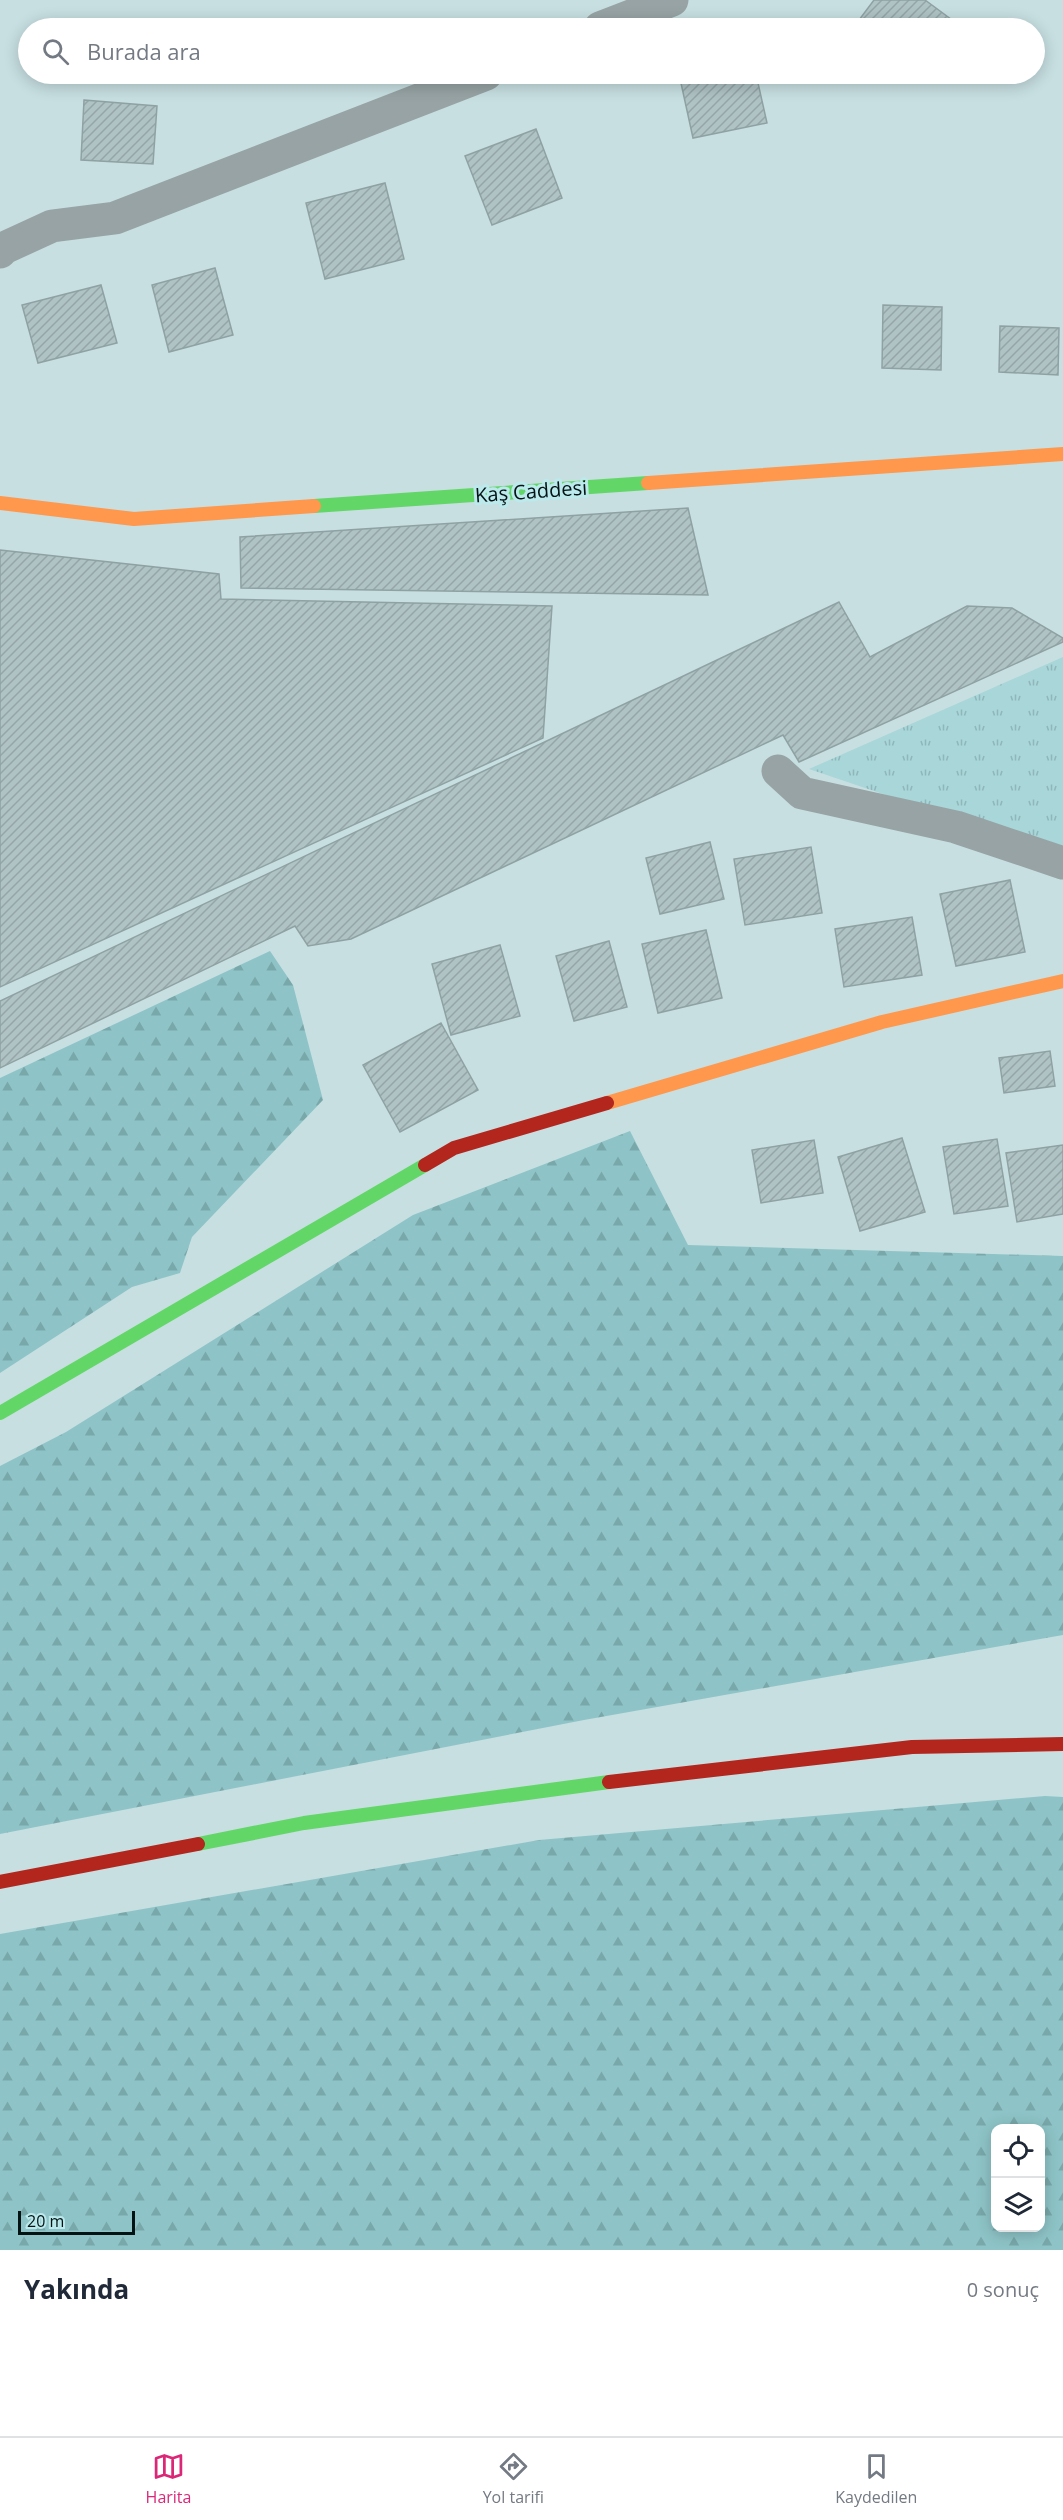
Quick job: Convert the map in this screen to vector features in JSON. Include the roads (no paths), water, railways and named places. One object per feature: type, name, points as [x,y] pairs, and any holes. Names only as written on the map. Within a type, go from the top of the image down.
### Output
[{"type":"main road","name":"Kaş Caddesi","points":[[0,503],[134,519],[1063,454]]},
{"type":"main road","points":[[0,1413],[454,1148],[874,1025],[1063,981]]},
{"type":"main road","points":[[0,1882],[304,1823],[606,1782],[912,1747],[1063,1744]]},
{"type":"street","points":[[626,18],[672,0]]},
{"type":"street","points":[[0,252],[52,226],[115,218],[460,84]]},
{"type":"street","points":[[778,771],[802,793],[956,827],[1063,863]]}]
